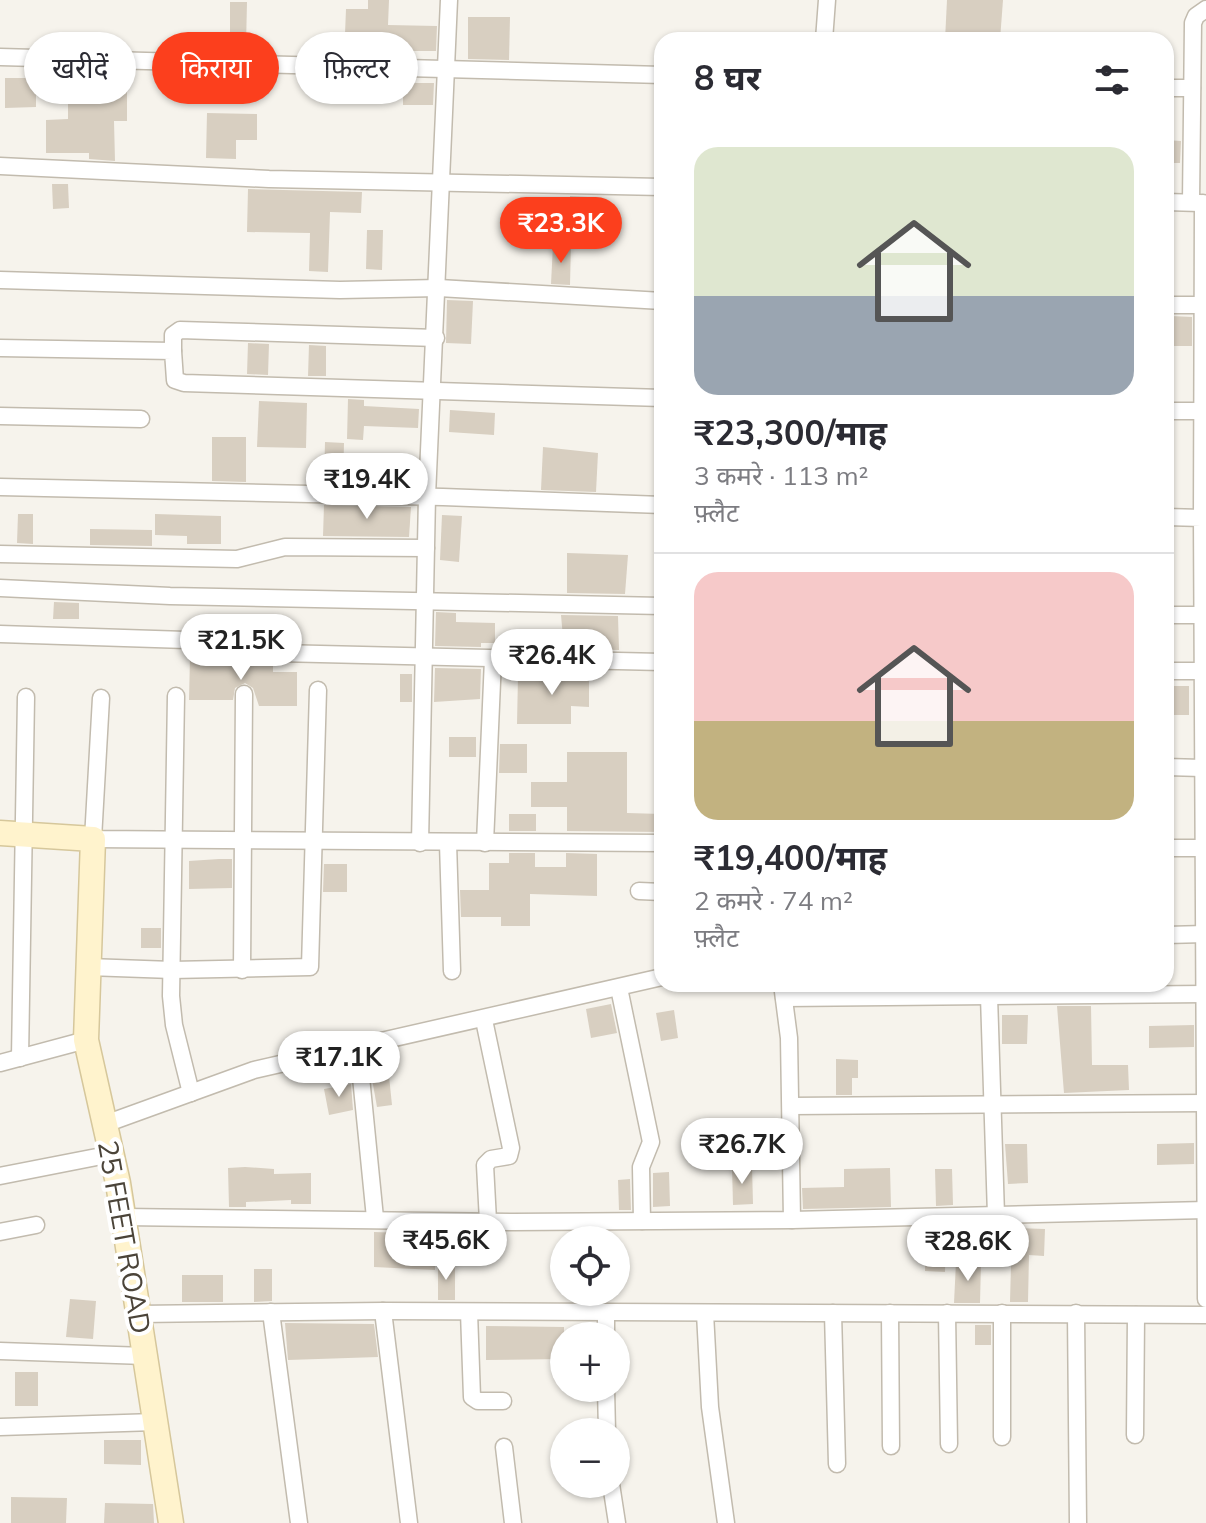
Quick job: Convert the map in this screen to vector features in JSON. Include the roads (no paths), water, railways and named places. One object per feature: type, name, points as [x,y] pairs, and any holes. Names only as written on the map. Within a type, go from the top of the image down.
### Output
[{"type":"street","points":[[420,843],[427,496],[439,288],[449,0]]},
{"type":"street","points":[[825,32],[827,0]]},
{"type":"street","points":[[1206,9],[1196,16],[1193,23],[1192,88],[1200,203],[1201,411],[1204,437],[1202,768],[1206,1299]]},
{"type":"street","points":[[0,57],[654,75]]},
{"type":"street","points":[[1174,88],[1192,88]]},
{"type":"street","points":[[0,166],[269,179],[654,187]]},
{"type":"street","points":[[1174,202],[1200,203]]},
{"type":"street","points":[[0,280],[340,290],[439,288],[654,301]]},
{"type":"street","points":[[1174,305],[1200,305]]},
{"type":"street","points":[[436,338],[180,330],[174,332],[175,380],[184,383],[433,393],[654,398]]},
{"type":"street","points":[[0,348],[173,351]]},
{"type":"street","points":[[1174,411],[1201,411]]},
{"type":"street","points":[[0,416],[141,419]]},
{"type":"street","points":[[0,487],[427,496],[654,505]]},
{"type":"street","points":[[1174,517],[1202,518]]},
{"type":"street","points":[[0,554],[237,559],[285,547],[426,548]]},
{"type":"street","points":[[0,588],[654,606]]},
{"type":"street","points":[[1174,615],[1202,615]]},
{"type":"street","points":[[0,634],[248,642],[278,653],[654,662]]},
{"type":"street","points":[[485,843],[493,659]]},
{"type":"street","points":[[1174,673],[1203,681]]},
{"type":"street","points":[[88,967],[242,970],[305,968],[311,965],[318,690]]},
{"type":"street","points":[[242,970],[244,694]]},
{"type":"street","points":[[176,696],[174,1025],[191,1093]]},
{"type":"street","points":[[20,1058],[11,834],[26,697]]},
{"type":"street","points":[[93,839],[101,698]]},
{"type":"street","points":[[1174,767],[1202,768]]},
{"type":"street","points":[[11,834],[93,839],[654,843]]},
{"type":"street","name":"25 FEET ROAD","points":[[93,839],[86,1040],[124,1217],[171,1523]]},
{"type":"street","points":[[448,843],[452,971]]},
{"type":"street","points":[[1174,848],[1203,848]]},
{"type":"street","points":[[639,891],[654,892]]},
{"type":"street","points":[[1174,935],[1205,934]]},
{"type":"street","points":[[105,1124],[254,1070],[654,979]]},
{"type":"street","points":[[619,988],[651,1142],[641,1167],[642,1221]]},
{"type":"street","points":[[783,992],[789,1038],[792,1220]]},
{"type":"street","points":[[824,992],[989,996],[1206,994]]},
{"type":"street","points":[[989,996],[996,1215]]},
{"type":"street","points":[[484,1020],[511,1148],[509,1156],[491,1159],[485,1165],[488,1221]]},
{"type":"street","points":[[0,1063],[86,1040]]},
{"type":"street","points":[[358,1047],[375,1218]]},
{"type":"street","points":[[791,1106],[1206,1103]]},
{"type":"street","points":[[0,1176],[112,1154]]},
{"type":"street","points":[[124,1217],[642,1221],[1206,1210]]},
{"type":"street","points":[[0,1232],[36,1225]]},
{"type":"street","points":[[139,1314],[383,1311],[1206,1315]]},
{"type":"street","points":[[383,1311],[409,1523]]},
{"type":"street","points":[[271,1312],[299,1523]]},
{"type":"street","points":[[469,1312],[472,1397],[478,1401],[503,1401]]},
{"type":"street","points":[[606,1313],[606,1322]]},
{"type":"street","points":[[705,1313],[710,1407],[726,1523]]},
{"type":"street","points":[[833,1313],[837,1464]]},
{"type":"street","points":[[890,1313],[891,1446]]},
{"type":"street","points":[[947,1313],[949,1444]]},
{"type":"street","points":[[1002,1313],[1002,1437]]},
{"type":"street","points":[[1076,1313],[1078,1523]]},
{"type":"street","points":[[1135,1435],[1136,1315]]},
{"type":"street","points":[[0,1351],[145,1356]]},
{"type":"street","points":[[0,1427],[155,1422]]},
{"type":"street","points":[[504,1447],[513,1523]]},
{"type":"street","points":[[613,1498],[617,1523]]}]
